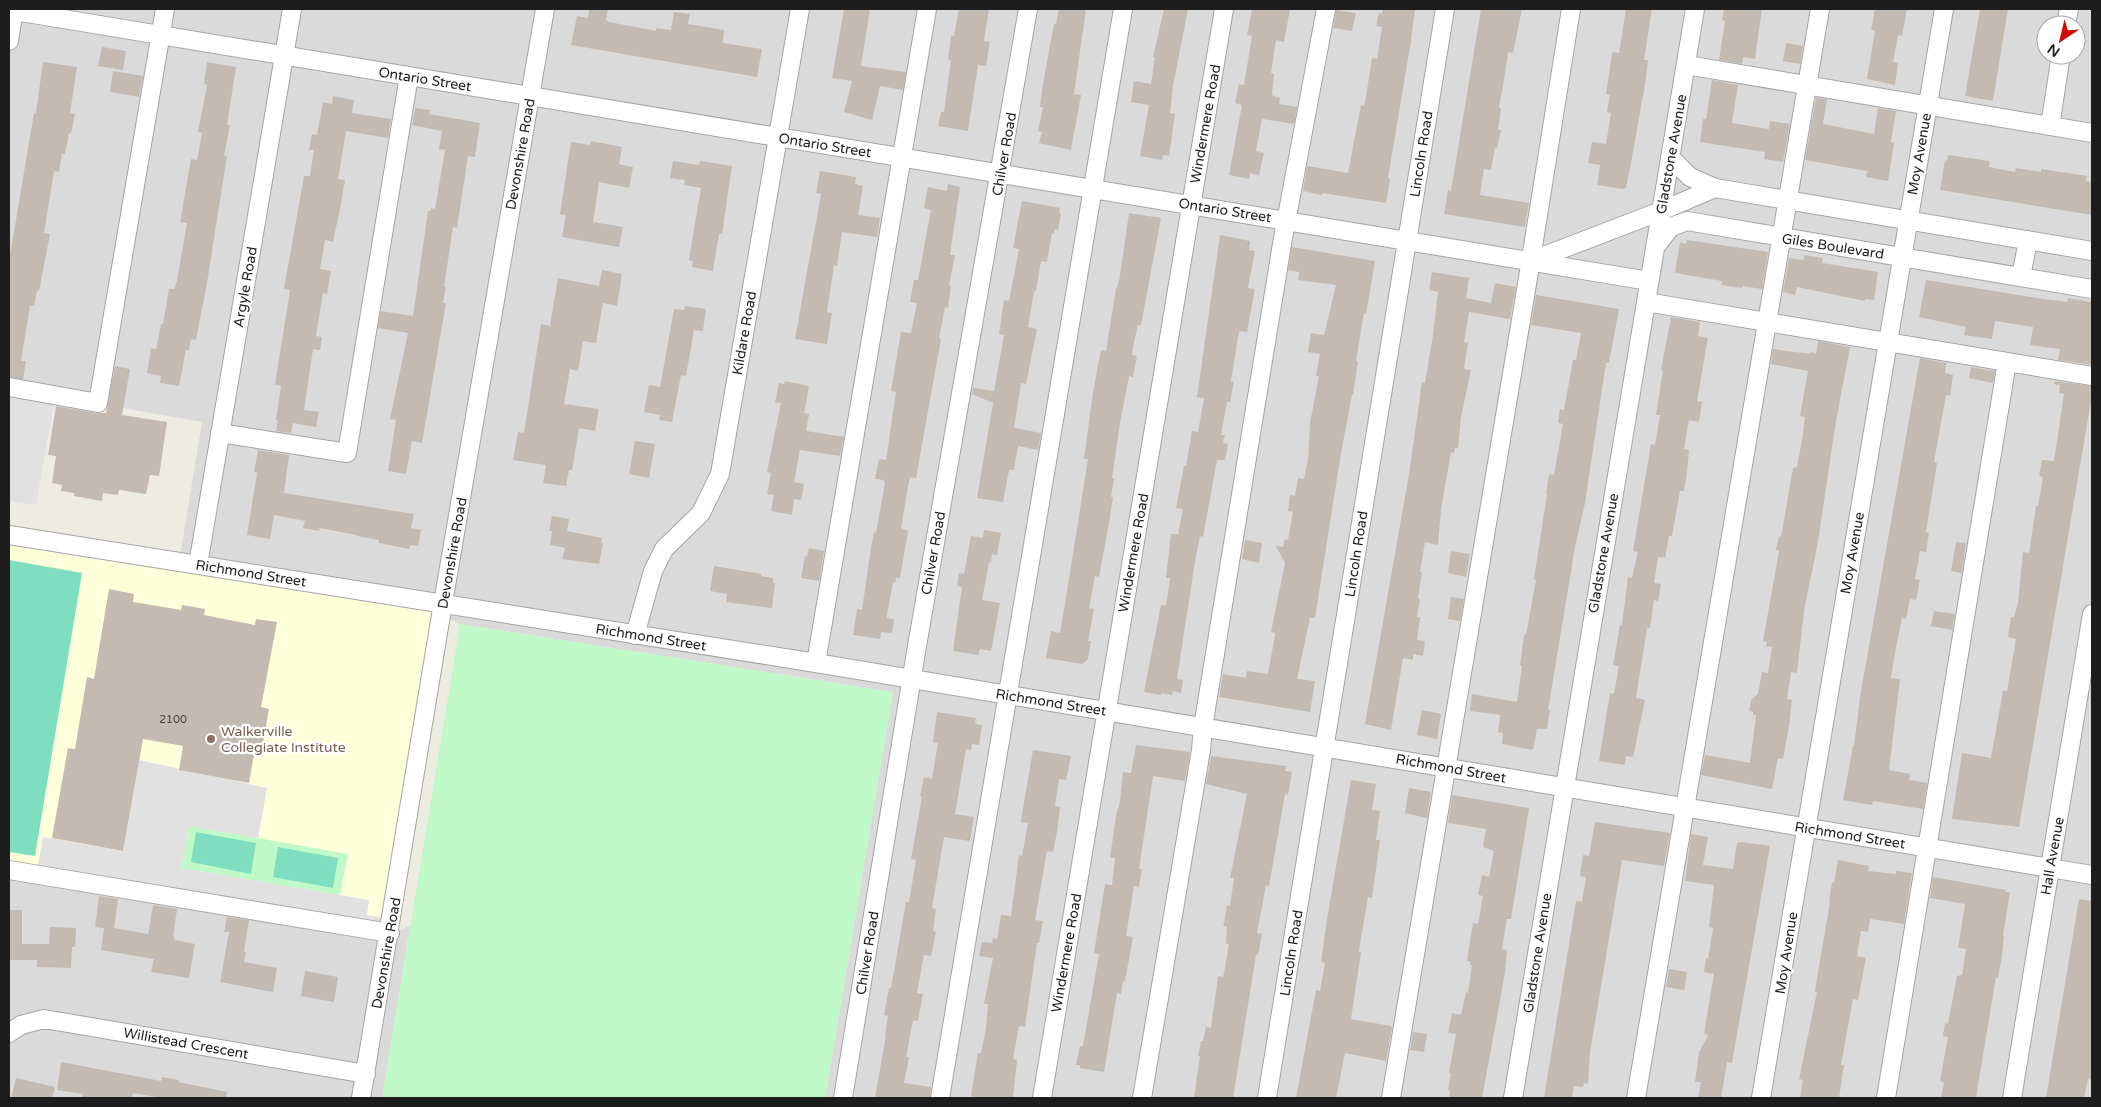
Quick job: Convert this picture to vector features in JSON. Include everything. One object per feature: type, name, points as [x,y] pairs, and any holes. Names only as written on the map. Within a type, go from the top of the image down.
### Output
[{"type":"street","points":[[9,387],[98,403],[165,9]]},
{"type":"street","name":"Argyle Road","points":[[198,565],[292,9]]},
{"type":"street","name":"Devonshire Road","points":[[361,1098],[545,9]]},
{"type":"street","name":"Kildare Road","points":[[635,635],[653,571],[664,549],[700,513],[720,474],[800,9]]},
{"type":"street","points":[[816,663],[927,9]]},
{"type":"street","name":"Chilver Road","points":[[843,1098],[911,680],[1001,174],[1028,9]]},
{"type":"street","points":[[940,1098],[1123,9]]},
{"type":"street","name":"Windermere Road","points":[[1042,1098],[1224,9]]},
{"type":"street","points":[[1142,1098],[1201,750],[1202,727],[1286,221],[1326,9]]},
{"type":"street","name":"Lincoln Road","points":[[1267,1098],[1445,9]]},
{"type":"street","points":[[1391,1098],[1531,261],[1571,9]]},
{"type":"street","name":"Gladstone Avenue","points":[[1513,1098],[1695,9]]},
{"type":"street","points":[[1636,1098],[1820,9]]},
{"type":"street","name":"Moy Avenue","points":[[1761,1098],[1944,9]]},
{"type":"street","points":[[9,42],[12,10]]},
{"type":"street","name":"Ontario Street","points":[[12,10],[1531,261]]},
{"type":"street","points":[[1686,65],[2092,133]]},
{"type":"street","points":[[2050,126],[2060,65]]},
{"type":"street","points":[[220,433],[347,453],[409,76]]},
{"type":"street","points":[[1670,157],[1690,176],[1715,188],[2092,251]]},
{"type":"street","points":[[1531,261],[1715,188]]},
{"type":"street","name":"Giles Boulevard","points":[[1654,248],[1671,227],[1687,221],[2092,289]]},
{"type":"street","points":[[2021,277],[2028,240]]},
{"type":"street","points":[[1531,261],[1649,280]]},
{"type":"street","points":[[1646,302],[2092,376]]},
{"type":"street","points":[[1886,1098],[2007,362]]},
{"type":"street","name":"Richmond Street","points":[[9,535],[816,663],[2092,876]]},
{"type":"street","name":"Hall Avenue","points":[[2012,1098],[2092,614]]},
{"type":"street","points":[[9,870],[390,933]]},
{"type":"street","name":"Willistead Crescent","points":[[9,1033],[22,1025],[44,1019],[366,1074]]},
{"type":"shaded area","points":[[9,9],[2092,9],[2092,1098],[825,1098],[893,692],[460,624],[435,612],[178,569],[202,422],[9,388]]},
{"type":"shaded area","points":[[9,395],[54,402],[36,505],[9,501]]},
{"type":"shaded area","name":"Walkerville Collegiate Institute","points":[[9,539],[435,612],[382,936],[9,866]]},
{"type":"shaded area","points":[[139,760],[267,788],[258,838],[189,826],[181,868],[369,900],[367,915],[384,918],[382,936],[37,871],[43,837],[123,851]]},
{"type":"shaded area","points":[[9,866],[382,936],[410,926],[382,1098],[9,1098]]},
{"type":"green space","points":[[9,560],[82,573],[35,856],[9,852]]},
{"type":"green space","points":[[460,624],[893,692],[825,1098],[382,1098]]},
{"type":"green space","points":[[189,826],[348,854],[340,895],[181,868]]},
{"type":"green space","points":[[196,832],[256,843],[251,874],[191,862]]},
{"type":"green space","points":[[278,847],[338,858],[333,888],[273,877]]},
{"type":"building","points":[[589,9],[608,9],[606,20],[609,22],[656,31],[656,28],[671,30],[674,12],[690,14],[688,24],[724,30],[723,43],[762,49],[757,77],[571,45],[577,16],[588,18]]},
{"type":"building","points":[[844,9],[870,9],[861,66],[906,72],[903,90],[880,86],[872,120],[844,112],[852,81],[832,78]]},
{"type":"building","points":[[959,9],[989,9],[984,41],[990,42],[986,66],[978,65],[968,131],[938,126],[941,112],[944,112],[951,60],[948,60],[951,36],[954,36]]},
{"type":"building","points":[[1059,9],[1086,9],[1074,94],[1081,95],[1071,150],[1039,143],[1042,132],[1038,131],[1043,107],[1040,107],[1042,89],[1054,24],[1056,24]]},
{"type":"building","points":[[1164,9],[1188,9],[1173,86],[1170,113],[1175,114],[1169,156],[1163,155],[1162,160],[1140,156],[1149,105],[1131,102],[1134,81],[1151,84],[1155,57],[1153,57]]},
{"type":"building","points":[[1252,9],[1290,9],[1284,42],[1276,40],[1271,73],[1274,74],[1272,95],[1280,98],[1279,104],[1297,107],[1294,124],[1262,119],[1256,151],[1264,153],[1259,175],[1250,173],[1249,179],[1229,175],[1242,105],[1235,103],[1239,84],[1244,85],[1252,36],[1247,35]]},
{"type":"building","points":[[1383,9],[1415,9],[1388,178],[1390,179],[1386,203],[1303,191],[1307,166],[1348,173],[1361,105],[1364,106],[1365,103],[1372,58],[1377,59],[1382,27],[1376,26],[1379,13],[1382,14]]},
{"type":"building","points":[[1481,9],[1522,9],[1513,53],[1508,52],[1499,107],[1501,108],[1498,130],[1501,130],[1497,148],[1495,148],[1491,170],[1484,169],[1480,195],[1529,203],[1525,227],[1444,214],[1448,190],[1451,191]]},
{"type":"building","points":[[1626,9],[1652,9],[1644,60],[1648,60],[1646,79],[1626,188],[1623,189],[1597,185],[1600,165],[1588,163],[1592,142],[1606,144],[1611,113],[1607,112],[1610,95],[1606,94],[1612,54],[1613,52],[1619,53]]},
{"type":"building","points":[[1724,9],[1762,9],[1755,59],[1743,57],[1742,64],[1719,60],[1725,21],[1722,20]]},
{"type":"building","points":[[1875,9],[1907,9],[1902,36],[1898,35],[1893,62],[1898,63],[1895,85],[1867,79],[1875,31],[1871,30]]},
{"type":"building","points":[[1980,9],[2008,9],[1993,101],[1965,96]]},
{"type":"building","points":[[1336,10],[1356,13],[1352,31],[1333,28]]},
{"type":"building","points":[[1786,43],[1803,46],[1800,64],[1783,61]]},
{"type":"building","points":[[102,47],[126,51],[123,70],[98,66]]},
{"type":"building","points":[[43,62],[77,67],[70,113],[75,114],[65,154],[62,154],[59,172],[54,171],[44,233],[50,234],[39,291],[37,291],[34,306],[30,306],[21,361],[26,361],[23,379],[9,377],[9,261],[34,113],[36,113]]},
{"type":"building","points":[[207,62],[236,67],[227,125],[230,125],[224,156],[227,156],[207,283],[196,340],[191,339],[189,350],[186,350],[179,386],[160,383],[161,376],[147,373],[151,348],[156,349],[161,324],[163,324],[169,289],[174,289],[177,281],[187,223],[180,222],[191,159],[197,160],[202,133],[198,132],[207,85],[204,84]]},
{"type":"building","points":[[113,71],[143,76],[139,97],[110,92]]},
{"type":"building","points":[[1712,80],[1738,85],[1732,123],[1769,129],[1770,121],[1790,124],[1783,162],[1764,159],[1765,152],[1700,142],[1703,119],[1706,119]]},
{"type":"building","points":[[333,96],[354,100],[352,113],[391,119],[388,138],[346,131],[338,179],[345,180],[341,204],[333,242],[325,240],[320,269],[331,271],[327,294],[323,293],[316,336],[322,337],[320,350],[313,349],[304,410],[319,412],[316,427],[293,423],[291,433],[276,431],[281,386],[275,385],[290,290],[284,289],[304,176],[310,176],[314,150],[309,150],[312,134],[317,135],[323,102],[332,104]]},
{"type":"building","points":[[1816,98],[1827,99],[1823,124],[1874,134],[1878,108],[1896,111],[1891,142],[1894,143],[1888,181],[1866,177],[1867,171],[1805,160]]},
{"type":"building","points":[[415,108],[430,110],[429,114],[480,123],[475,157],[468,156],[457,228],[453,227],[444,287],[446,287],[443,303],[446,303],[422,443],[412,441],[406,474],[388,471],[396,420],[390,419],[408,333],[378,328],[381,311],[413,316],[428,211],[431,211],[431,208],[435,209],[445,150],[439,149],[442,131],[412,125]]},
{"type":"building","points":[[591,141],[622,147],[619,164],[633,167],[629,188],[599,182],[593,222],[623,227],[619,247],[562,237],[566,215],[560,214],[571,142],[590,145]]},
{"type":"building","points":[[1948,155],[1990,161],[1989,167],[2015,172],[2016,168],[2041,172],[2041,169],[2087,176],[2086,181],[2092,182],[2092,215],[1940,190],[1945,160],[1947,161]]},
{"type":"building","points":[[673,161],[699,165],[700,161],[732,166],[722,234],[719,234],[713,271],[692,267],[693,261],[689,260],[701,188],[684,185],[685,180],[670,178]]},
{"type":"building","points":[[820,171],[856,177],[855,184],[863,186],[858,215],[880,218],[877,237],[842,232],[837,266],[834,265],[827,312],[832,313],[827,344],[795,339],[821,194],[816,193]]},
{"type":"building","points":[[948,184],[960,187],[950,255],[955,255],[949,285],[951,286],[948,308],[945,307],[939,338],[941,339],[916,478],[910,477],[901,528],[908,531],[900,578],[896,578],[895,583],[893,582],[887,615],[887,618],[894,619],[892,633],[881,632],[880,639],[853,635],[857,609],[862,610],[871,548],[874,532],[876,533],[885,483],[884,480],[875,479],[879,459],[886,460],[896,392],[891,391],[901,332],[911,333],[917,303],[910,302],[914,280],[918,280],[931,210],[924,208],[928,187],[947,191]]},
{"type":"building","points":[[1022,201],[1060,208],[1059,213],[1061,213],[1058,230],[1055,229],[1054,234],[1052,233],[1047,262],[1041,261],[1036,291],[1034,291],[1028,327],[1037,329],[1026,384],[1021,383],[1014,428],[1041,433],[1038,450],[1018,446],[1014,470],[1009,470],[1003,502],[977,498],[993,403],[972,394],[973,388],[994,391],[1004,335],[999,334],[1004,300],[1009,301],[1019,249],[1013,248]]},
{"type":"building","points":[[1129,213],[1161,218],[1141,325],[1138,325],[1134,342],[1132,355],[1137,356],[1133,377],[1129,376],[1120,423],[1112,478],[1114,479],[1111,497],[1113,497],[1099,577],[1095,576],[1089,608],[1094,609],[1088,641],[1091,641],[1088,659],[1082,664],[1046,658],[1051,631],[1060,633],[1088,459],[1084,459],[1093,392],[1101,350],[1106,351]]},
{"type":"building","points":[[1220,235],[1250,241],[1249,250],[1255,251],[1248,288],[1255,289],[1247,332],[1239,331],[1231,381],[1234,382],[1230,402],[1227,402],[1221,435],[1225,435],[1223,443],[1228,444],[1225,460],[1217,460],[1203,537],[1200,536],[1195,561],[1177,679],[1183,680],[1181,693],[1173,691],[1172,695],[1161,693],[1161,695],[1144,692],[1161,605],[1166,606],[1170,578],[1166,578],[1171,534],[1178,534],[1183,509],[1176,508],[1184,466],[1186,466],[1192,431],[1198,432],[1204,398],[1197,397]]},
{"type":"building","points":[[1687,240],[1768,252],[1762,289],[1721,285],[1722,281],[1675,273],[1680,242],[1686,244]]},
{"type":"building","points":[[1292,247],[1375,261],[1366,314],[1364,313],[1356,361],[1358,361],[1353,395],[1341,453],[1315,618],[1310,618],[1297,679],[1315,681],[1310,712],[1219,697],[1223,674],[1246,678],[1247,671],[1268,674],[1275,635],[1275,633],[1271,632],[1285,563],[1276,546],[1283,547],[1285,539],[1288,540],[1293,512],[1288,511],[1290,495],[1295,496],[1298,478],[1304,479],[1308,459],[1310,423],[1319,376],[1316,376],[1320,354],[1308,352],[1311,333],[1324,335],[1336,285],[1298,280],[1299,272],[1288,270]]},
{"type":"building","points":[[1804,255],[1823,258],[1822,263],[1878,272],[1874,300],[1865,299],[1865,301],[1797,287],[1795,295],[1783,292],[1789,258],[1804,260]]},
{"type":"building","points":[[602,270],[622,274],[617,306],[603,303],[596,343],[583,341],[578,371],[570,369],[564,404],[599,409],[595,431],[579,428],[572,470],[569,470],[566,486],[543,483],[546,465],[513,460],[518,432],[524,433],[541,324],[550,326],[558,278],[599,286]]},
{"type":"building","points":[[1432,272],[1469,278],[1466,298],[1491,303],[1495,283],[1516,287],[1510,319],[1469,312],[1464,342],[1468,343],[1464,369],[1471,370],[1461,417],[1458,448],[1455,448],[1454,453],[1451,452],[1441,510],[1438,545],[1425,542],[1420,572],[1422,572],[1418,599],[1420,599],[1417,617],[1420,617],[1417,640],[1425,641],[1423,656],[1413,654],[1413,660],[1403,658],[1391,730],[1365,724],[1409,474],[1422,382],[1425,383],[1433,335],[1438,292],[1429,290]]},
{"type":"building","points":[[1926,280],[2067,302],[2068,298],[2092,302],[2092,365],[2058,360],[2060,349],[2030,345],[2033,327],[1995,321],[1992,339],[1964,335],[1966,327],[1919,317]]},
{"type":"building","points":[[1536,295],[1619,309],[1609,363],[1606,363],[1585,503],[1575,547],[1548,710],[1550,710],[1547,729],[1537,729],[1533,750],[1502,744],[1503,733],[1498,732],[1500,715],[1470,711],[1472,694],[1517,702],[1524,635],[1526,635],[1536,580],[1534,579],[1549,474],[1554,475],[1563,424],[1558,423],[1560,409],[1564,410],[1573,360],[1576,360],[1581,333],[1531,325]]},
{"type":"building","points":[[685,306],[706,309],[703,331],[694,330],[686,376],[681,375],[672,422],[659,420],[660,415],[644,412],[649,385],[660,387],[674,309],[684,310]]},
{"type":"building","points":[[1671,317],[1700,322],[1698,336],[1708,338],[1697,401],[1702,402],[1699,422],[1689,420],[1684,449],[1689,450],[1687,473],[1684,491],[1680,491],[1672,536],[1669,536],[1665,558],[1658,557],[1654,583],[1661,584],[1658,601],[1654,600],[1650,628],[1647,628],[1636,698],[1645,700],[1633,757],[1626,756],[1625,765],[1599,761],[1610,693],[1614,694],[1619,666],[1613,665],[1620,625],[1622,625],[1628,577],[1632,578],[1638,552],[1633,551],[1651,444],[1655,445],[1660,415],[1656,415],[1663,370],[1661,370]]},
{"type":"building","points":[[1818,341],[1850,347],[1835,427],[1818,542],[1804,611],[1797,673],[1791,672],[1787,699],[1792,700],[1789,726],[1783,759],[1778,758],[1772,789],[1701,775],[1705,755],[1750,763],[1756,715],[1749,711],[1751,700],[1758,694],[1762,672],[1768,673],[1772,647],[1766,646],[1767,642],[1763,641],[1779,551],[1776,550],[1779,536],[1781,537],[1793,468],[1797,467],[1802,440],[1805,417],[1800,416],[1808,371],[1771,364],[1773,349],[1816,354]]},
{"type":"building","points":[[1920,358],[1946,363],[1945,373],[1953,375],[1950,396],[1946,395],[1934,462],[1937,463],[1926,532],[1929,533],[1926,552],[1920,551],[1915,579],[1920,580],[1916,600],[1910,599],[1906,619],[1902,618],[1894,658],[1891,678],[1900,679],[1889,770],[1910,774],[1909,780],[1927,783],[1923,809],[1873,801],[1872,805],[1843,800],[1854,746],[1860,697]]},
{"type":"building","points":[[115,366],[130,369],[122,415],[167,422],[159,476],[150,475],[146,494],[119,490],[118,495],[103,493],[102,501],[74,496],[74,493],[61,491],[62,485],[52,483],[56,456],[48,455],[56,406],[106,413]]},
{"type":"building","points":[[1971,367],[1995,371],[1993,383],[1969,378]]},
{"type":"building","points":[[785,381],[809,386],[804,413],[809,414],[806,431],[844,437],[840,456],[800,450],[794,482],[804,484],[801,500],[794,499],[792,515],[771,511],[774,495],[767,494],[771,473],[767,472],[781,403],[775,402],[779,383],[784,384]]},
{"type":"building","points":[[2055,381],[2092,386],[2092,395],[2019,827],[1952,819],[1962,753],[1991,758],[2003,691],[2007,691],[2016,639],[2008,637],[2011,617],[2014,617],[2018,603],[2023,552],[2029,553],[2036,506],[2038,506],[2043,477],[2039,476],[2042,460],[2054,461],[2064,394],[2059,393],[2060,385],[2054,384]]},
{"type":"building","points":[[635,441],[655,444],[649,478],[629,474]]},
{"type":"building","points":[[258,450],[289,455],[284,493],[414,514],[411,528],[421,530],[418,546],[410,545],[409,549],[379,543],[379,540],[357,535],[320,528],[319,531],[303,528],[305,521],[274,515],[270,539],[247,535],[257,473],[254,472]]},
{"type":"building","points":[[552,516],[569,519],[567,531],[602,538],[601,543],[603,543],[599,564],[562,559],[565,548],[550,545],[552,531],[549,531]]},
{"type":"building","points":[[984,530],[1001,533],[997,555],[992,554],[991,563],[989,562],[982,600],[1000,603],[991,651],[980,649],[978,655],[953,651],[962,587],[957,586],[959,573],[964,574],[971,536],[983,538]]},
{"type":"building","points":[[1245,540],[1262,543],[1259,563],[1242,559]]},
{"type":"building","points":[[1956,542],[1966,543],[1962,573],[1951,571]]},
{"type":"building","points":[[809,548],[824,551],[819,581],[801,578],[805,556],[807,557]]},
{"type":"building","points":[[1451,551],[1470,554],[1466,577],[1448,573]]},
{"type":"building","points":[[714,566],[761,574],[761,576],[773,578],[773,583],[775,583],[772,608],[726,602],[727,594],[710,591]]},
{"type":"building","name":"Walkerville Collegiate Institute","points":[[109,589],[134,594],[133,602],[181,610],[182,605],[205,609],[204,615],[255,625],[256,619],[277,622],[261,707],[269,709],[263,744],[256,743],[249,783],[179,770],[183,746],[143,739],[123,851],[52,838],[68,748],[75,749],[87,677],[94,679]]},
{"type":"building","points":[[1451,597],[1464,599],[1460,621],[1448,619]]},
{"type":"building","points":[[1934,611],[1955,614],[1952,630],[1931,626]]},
{"type":"building","points":[[1422,710],[1441,714],[1437,739],[1417,735]]},
{"type":"building","points":[[937,712],[976,718],[975,724],[982,725],[979,745],[972,744],[971,750],[966,749],[955,814],[974,817],[970,841],[944,837],[932,908],[936,909],[933,931],[936,932],[931,956],[924,955],[917,993],[923,994],[918,1021],[913,1020],[906,1057],[909,1057],[904,1083],[931,1087],[930,1098],[875,1098],[886,1035],[888,1016],[884,1015],[889,988],[891,988],[906,902],[909,902],[916,860],[911,859],[922,797],[920,796],[924,777],[932,779],[938,743],[933,742]]},
{"type":"building","points":[[1136,745],[1190,752],[1185,781],[1153,776],[1139,869],[1142,869],[1139,887],[1134,886],[1126,936],[1133,937],[1125,981],[1123,981],[1121,994],[1117,993],[1104,1072],[1080,1068],[1080,1065],[1076,1065],[1080,1046],[1083,1046],[1099,954],[1094,953],[1105,884],[1112,885],[1115,858],[1110,858],[1123,772],[1131,773]]},
{"type":"building","points":[[1033,750],[1071,756],[1066,780],[1059,779],[1055,806],[1060,807],[1057,832],[1053,852],[1047,851],[1035,920],[1043,921],[1039,943],[1037,943],[1025,1027],[1019,1026],[1013,1059],[1017,1060],[1013,1098],[981,1098],[971,1096],[978,1053],[981,1053],[986,1028],[988,1004],[984,1004],[993,958],[979,956],[982,942],[992,943],[993,938],[997,939],[1001,915],[1011,916],[1019,855],[1022,856],[1028,823],[1021,822],[1021,820]]},
{"type":"building","points":[[1211,756],[1286,766],[1285,771],[1292,772],[1288,795],[1285,794],[1269,886],[1266,885],[1257,933],[1262,934],[1258,955],[1256,955],[1233,1098],[1194,1098],[1201,1041],[1203,1041],[1206,1027],[1211,1028],[1218,976],[1223,977],[1224,973],[1229,944],[1226,944],[1227,926],[1223,926],[1227,905],[1230,906],[1234,878],[1230,878],[1247,794],[1206,784]]},
{"type":"building","points":[[1351,780],[1376,784],[1372,810],[1380,811],[1376,840],[1380,840],[1372,898],[1368,897],[1361,938],[1359,952],[1361,952],[1351,1019],[1391,1026],[1392,1028],[1386,1061],[1345,1053],[1336,1098],[1296,1098],[1316,990],[1320,991],[1325,963],[1321,962],[1327,919]]},
{"type":"building","points":[[1409,788],[1431,792],[1427,818],[1405,813]]},
{"type":"building","points":[[1452,795],[1529,808],[1511,919],[1507,919],[1502,949],[1507,950],[1505,973],[1482,1098],[1449,1098],[1450,1091],[1448,1090],[1451,1073],[1449,1073],[1456,1034],[1448,1033],[1452,1013],[1461,1015],[1466,992],[1468,993],[1472,965],[1467,961],[1473,923],[1478,924],[1483,896],[1478,895],[1482,875],[1489,877],[1494,851],[1483,847],[1486,829],[1448,823]]},
{"type":"building","points":[[1595,822],[1670,833],[1664,866],[1622,860],[1590,1053],[1588,1084],[1584,1083],[1583,1087],[1574,1086],[1572,1098],[1544,1098],[1576,901],[1582,902],[1586,877],[1580,876],[1583,855],[1589,856]]},
{"type":"building","points":[[1691,834],[1708,837],[1703,865],[1733,869],[1737,843],[1770,846],[1732,1063],[1727,1062],[1721,1098],[1698,1098],[1701,1082],[1695,1082],[1699,1052],[1708,1035],[1704,1034],[1714,974],[1704,972],[1713,928],[1709,927],[1714,885],[1685,881]]},
{"type":"building","points":[[1838,860],[1869,866],[1868,871],[1896,874],[1896,871],[1912,873],[1904,924],[1870,919],[1868,932],[1861,931],[1857,956],[1866,958],[1858,1000],[1853,999],[1841,1065],[1844,1065],[1839,1098],[1800,1098],[1803,1080],[1799,1079],[1817,992],[1815,992],[1832,882],[1834,883]]},
{"type":"building","points":[[1933,877],[2010,892],[2002,956],[1998,978],[1996,977],[1976,1098],[1941,1098],[1944,1083],[1940,1081],[1948,1037],[1943,1036],[1945,1023],[1948,1024],[1957,976],[1962,975],[1966,949],[1958,948],[1965,904],[1930,898]]},
{"type":"building","points":[[99,896],[118,899],[114,928],[148,934],[153,905],[177,909],[174,940],[195,944],[189,978],[151,972],[154,959],[101,950],[104,928],[95,927]]},
{"type":"building","points":[[2079,899],[2092,901],[2092,1080],[2088,1079],[2084,1098],[2046,1098]]},
{"type":"building","points":[[9,910],[22,910],[22,944],[49,944],[50,927],[76,928],[75,947],[72,947],[71,968],[37,967],[37,960],[9,960]]},
{"type":"building","points":[[227,917],[249,920],[244,962],[277,968],[273,992],[220,982],[229,932],[224,932]]},
{"type":"building","points":[[1669,969],[1687,972],[1684,990],[1666,987]]},
{"type":"building","points":[[305,971],[338,977],[334,1002],[301,996]]},
{"type":"building","points":[[1413,1032],[1427,1034],[1424,1052],[1410,1050]]},
{"type":"building","points":[[61,1062],[161,1081],[162,1077],[179,1080],[179,1082],[227,1092],[226,1098],[162,1098],[133,1093],[132,1098],[82,1098],[83,1094],[57,1090]]},
{"type":"building","points":[[16,1078],[55,1087],[52,1098],[11,1098]]},
{"type":"place","name":"Walkerville Collegiate Institute","points":[[211,739]]}]
